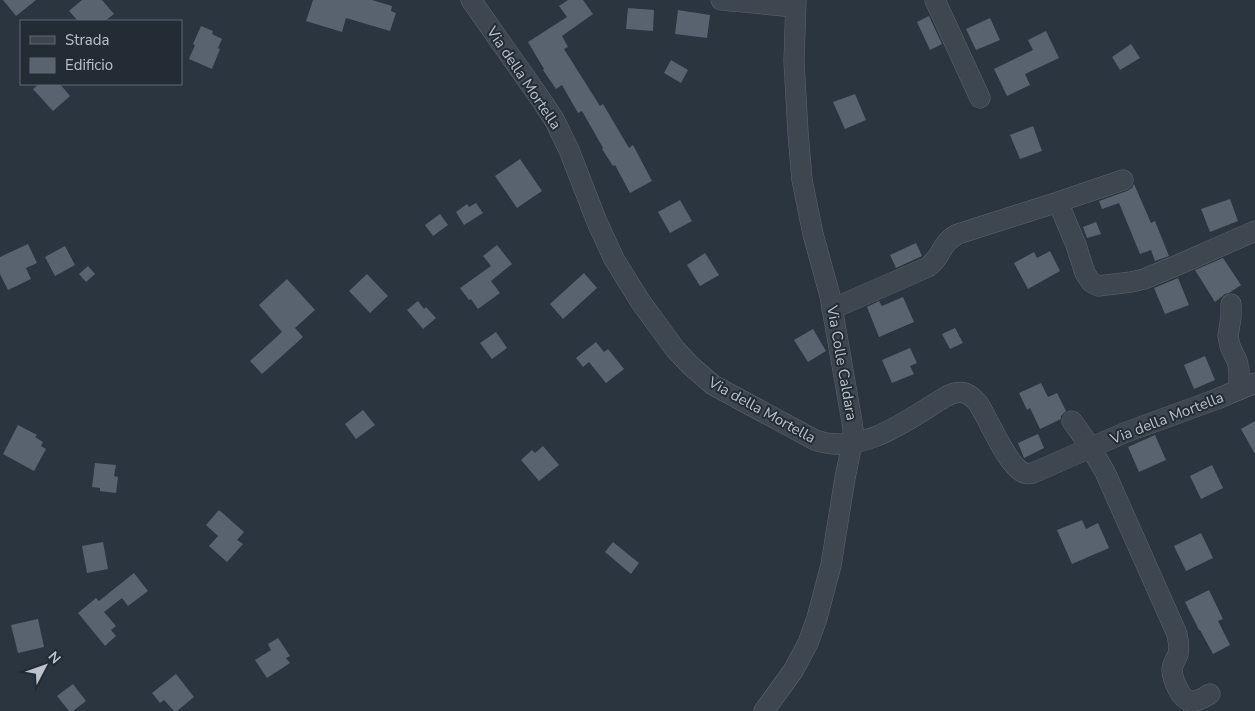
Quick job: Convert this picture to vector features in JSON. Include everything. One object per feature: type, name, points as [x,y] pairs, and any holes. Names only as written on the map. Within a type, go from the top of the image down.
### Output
[{"type":"street","name":"Via della Mortella","points":[[471,0],[551,115],[569,150],[600,231],[614,259],[640,301],[682,357],[699,374],[719,388],[815,440],[834,444],[871,439],[883,434],[947,396],[959,392],[968,394],[978,403],[1009,460],[1016,468],[1024,473],[1033,473],[1133,429],[1247,387]]},
{"type":"street","points":[[721,0],[795,3]]},
{"type":"street","points":[[935,0],[980,98]]},
{"type":"street","name":"Via Colle Caldara","points":[[764,711],[794,672],[818,618],[831,565],[854,435],[826,278],[811,224],[802,180],[794,61],[795,3]]},
{"type":"street","points":[[832,308],[928,267],[938,258],[946,242],[955,235],[1123,180]]},
{"type":"street","points":[[1058,202],[1076,245],[1085,273],[1091,282],[1098,286],[1144,279],[1255,231]]},
{"type":"street","points":[[1231,304],[1228,336],[1230,346],[1247,387]]},
{"type":"street","points":[[1072,421],[1092,448],[1109,480],[1176,634],[1179,649],[1172,670],[1174,682],[1188,700],[1199,700],[1210,694]]},
{"type":"building","points":[[3,0],[36,0],[16,16]]},
{"type":"building","points":[[82,0],[102,0],[114,14],[106,20],[77,20],[69,11]]},
{"type":"building","points":[[313,0],[372,0],[392,6],[391,11],[396,13],[390,31],[346,18],[342,32],[306,21]]},
{"type":"building","points":[[568,0],[583,0],[593,14],[562,36],[568,47],[564,49],[600,106],[603,104],[629,148],[633,145],[652,181],[630,193],[615,165],[613,166],[602,149],[582,111],[578,113],[562,85],[556,89],[528,42],[567,17],[559,6]]},
{"type":"building","points":[[628,8],[654,10],[653,31],[626,29]]},
{"type":"building","points":[[678,10],[710,15],[707,38],[675,34]]},
{"type":"building","points":[[929,16],[942,44],[930,50],[917,22]]},
{"type":"building","points":[[990,18],[1000,40],[976,50],[966,29]]},
{"type":"building","points":[[201,26],[213,31],[212,34],[222,39],[212,69],[189,59]]},
{"type":"building","points":[[1046,31],[1059,58],[1025,74],[1030,85],[1007,96],[994,69],[1033,50],[1028,40]]},
{"type":"building","points":[[1131,44],[1140,58],[1120,70],[1112,57]]},
{"type":"building","points":[[671,60],[688,70],[681,83],[664,73]]},
{"type":"building","points":[[38,85],[61,85],[70,96],[53,111],[33,89]]},
{"type":"building","points":[[855,94],[866,120],[845,129],[833,102]]},
{"type":"building","points":[[1033,126],[1042,151],[1020,159],[1010,135]]},
{"type":"building","points":[[520,159],[542,191],[517,208],[495,176]]},
{"type":"building","points":[[1134,184],[1151,223],[1155,221],[1169,256],[1155,261],[1151,250],[1140,254],[1119,203],[1102,209],[1099,201],[1127,191]]},
{"type":"building","points":[[1230,199],[1238,221],[1210,232],[1201,209]]},
{"type":"building","points":[[680,200],[692,221],[670,233],[658,212]]},
{"type":"building","points":[[476,203],[483,213],[464,225],[456,212],[467,204],[469,207]]},
{"type":"building","points":[[440,214],[448,225],[433,236],[425,225]]},
{"type":"building","points":[[1096,222],[1101,234],[1087,238],[1083,227]]},
{"type":"building","points":[[916,243],[922,256],[896,268],[890,255]]},
{"type":"building","points":[[28,244],[37,263],[26,268],[31,279],[8,290],[0,274],[0,257]]},
{"type":"building","points":[[497,245],[512,264],[491,281],[500,293],[478,309],[460,288],[491,266],[483,256]]},
{"type":"building","points":[[65,246],[75,265],[55,276],[45,257]]},
{"type":"building","points":[[1050,251],[1060,271],[1028,289],[1014,263],[1034,252],[1037,258]]},
{"type":"building","points":[[705,253],[719,275],[700,286],[687,265]]},
{"type":"building","points":[[1223,258],[1241,285],[1215,302],[1195,270]]},
{"type":"building","points":[[88,266],[95,274],[86,282],[79,274]]},
{"type":"building","points":[[584,273],[597,288],[563,319],[550,304]]},
{"type":"building","points":[[367,274],[388,296],[370,313],[349,291]]},
{"type":"building","points":[[1178,278],[1189,305],[1165,314],[1154,288]]},
{"type":"building","points":[[287,279],[315,310],[295,328],[303,337],[262,374],[250,361],[282,332],[259,305]]},
{"type":"building","points":[[903,297],[914,322],[879,337],[867,307],[879,301],[882,306]]},
{"type":"building","points":[[418,301],[424,309],[426,307],[436,318],[423,329],[407,310]]},
{"type":"building","points":[[955,328],[963,343],[950,349],[942,334]]},
{"type":"building","points":[[813,329],[826,351],[808,362],[794,340]]},
{"type":"building","points":[[496,332],[507,348],[492,359],[480,343]]},
{"type":"building","points":[[596,342],[604,352],[608,349],[624,369],[606,383],[589,362],[583,367],[576,358]]},
{"type":"building","points":[[910,348],[917,363],[910,366],[914,374],[892,383],[882,360]]},
{"type":"building","points":[[1205,356],[1215,380],[1194,389],[1184,365]]},
{"type":"building","points":[[1041,383],[1048,397],[1057,393],[1066,411],[1061,416],[1061,419],[1040,429],[1030,408],[1027,410],[1019,393]]},
{"type":"building","points":[[363,410],[375,425],[356,439],[345,424]]},
{"type":"building","points":[[1255,421],[1255,454],[1241,429]]},
{"type":"building","points":[[18,425],[37,435],[35,437],[43,442],[41,446],[46,449],[34,471],[3,454]]},
{"type":"building","points":[[1038,434],[1044,448],[1024,458],[1018,443]]},
{"type":"building","points":[[1155,435],[1166,460],[1139,472],[1128,447]]},
{"type":"building","points":[[543,446],[559,465],[539,481],[521,460],[532,450],[535,453]]},
{"type":"building","points":[[95,463],[116,465],[114,476],[118,477],[116,493],[100,491],[100,488],[92,487]]},
{"type":"building","points":[[1212,465],[1223,488],[1201,499],[1190,476]]},
{"type":"building","points":[[219,510],[244,532],[237,540],[243,544],[227,562],[209,546],[218,536],[206,525]]},
{"type":"building","points":[[1082,520],[1086,529],[1098,523],[1109,548],[1072,564],[1057,530]]},
{"type":"building","points":[[1201,533],[1213,558],[1186,571],[1174,546]]},
{"type":"building","points":[[103,542],[108,569],[87,573],[82,546]]},
{"type":"building","points":[[613,542],[639,563],[631,574],[605,552]]},
{"type":"building","points":[[134,573],[148,591],[128,606],[122,598],[104,612],[116,626],[111,630],[116,636],[105,646],[78,613],[96,598],[99,601]]},
{"type":"building","points":[[1209,590],[1223,619],[1218,621],[1230,645],[1213,654],[1185,602]]},
{"type":"building","points":[[38,619],[44,647],[18,653],[11,625]]},
{"type":"building","points":[[278,638],[290,656],[286,658],[290,663],[267,678],[255,660],[271,650],[268,644]]},
{"type":"building","points":[[176,674],[194,697],[177,711],[174,711],[164,700],[160,703],[152,693]]},
{"type":"building","points":[[73,684],[86,701],[73,711],[69,711],[57,696]]}]
